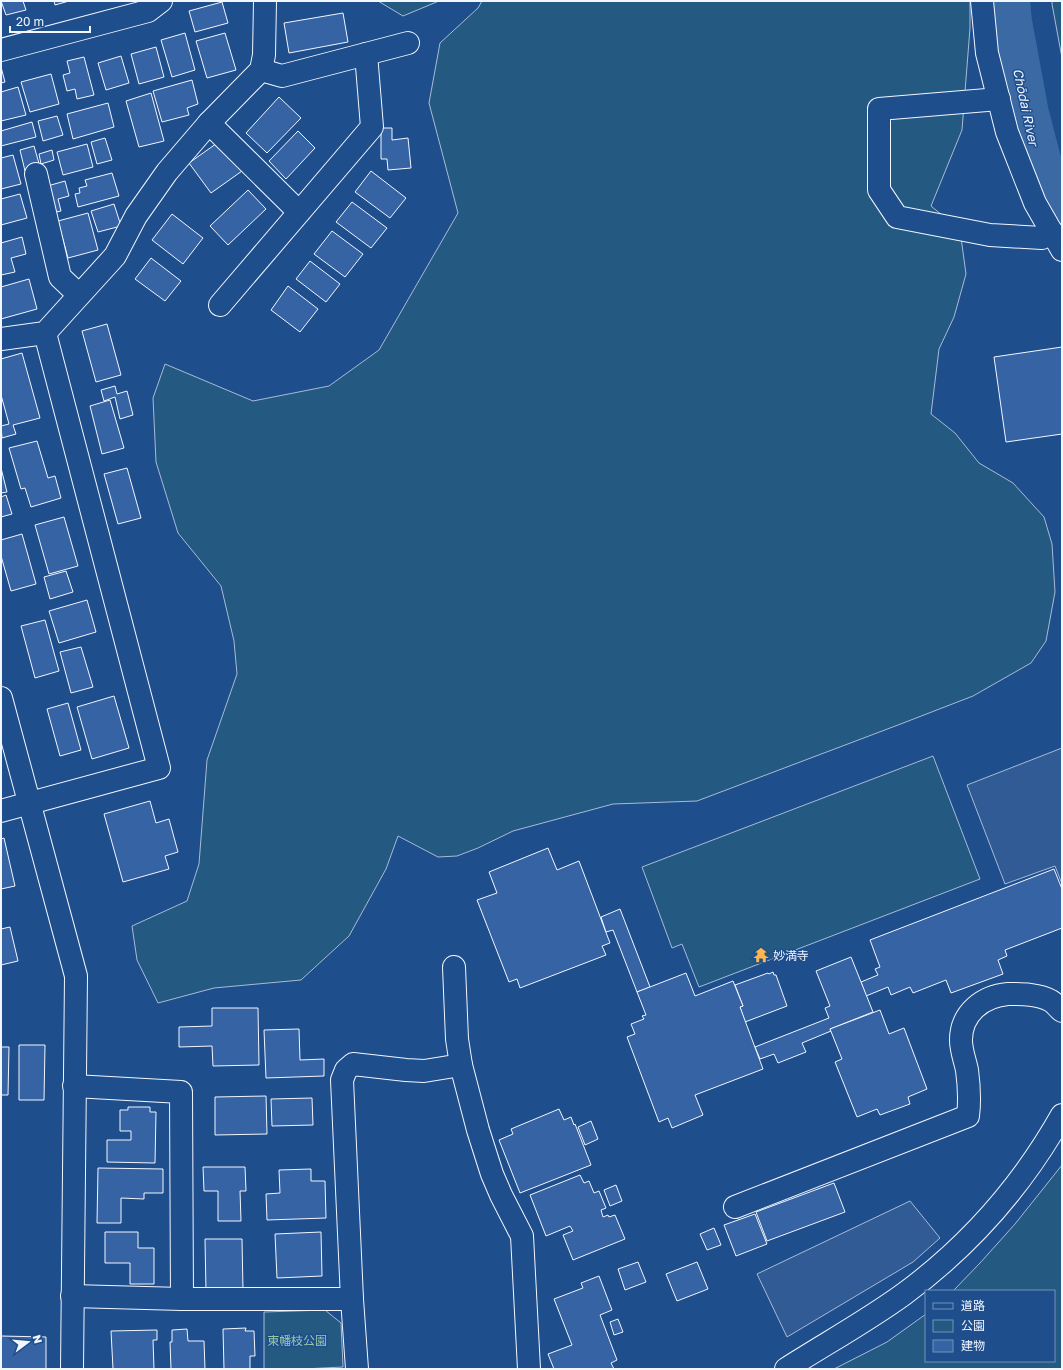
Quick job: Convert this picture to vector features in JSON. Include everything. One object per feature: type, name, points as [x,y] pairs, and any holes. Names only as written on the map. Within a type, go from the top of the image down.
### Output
[{"type":"street","points":[[1,50],[148,11],[161,1]]},
{"type":"street","points":[[1,339],[45,333],[115,256],[136,216],[162,178],[208,123],[261,70],[264,55],[265,1]]},
{"type":"street","points":[[982,1],[987,53],[1007,132],[1035,203],[1057,241]]},
{"type":"street","points":[[261,70],[282,76],[408,43]]},
{"type":"street","points":[[220,305],[372,127],[366,54]]},
{"type":"street","points":[[999,99],[879,109],[879,190],[897,217],[990,235],[1042,238],[1057,241]]},
{"type":"street","points":[[208,123],[299,212]]},
{"type":"street","points":[[36,174],[60,277],[79,295]]},
{"type":"street","points":[[1,811],[159,768],[45,333]]},
{"type":"street","points":[[1,698],[76,976],[72,1369]]},
{"type":"street","points":[[454,967],[457,1039],[461,1065],[489,1167],[501,1195],[522,1236],[529,1369]]},
{"type":"street","points":[[735,1207],[968,1116],[970,1102],[969,1083],[962,1051],[961,1034],[968,1017],[984,1000],[995,996],[1004,995],[1033,996],[1051,1001],[1062,1011]]},
{"type":"street","points":[[357,1369],[352,1299],[342,1080],[346,1070],[353,1064],[424,1071],[461,1065]]},
{"type":"street","points":[[74,1086],[181,1092],[182,1299]]},
{"type":"street","points":[[786,1369],[903,1295],[958,1250],[1007,1198],[1040,1152],[1062,1116]]},
{"type":"street","points":[[72,1296],[182,1299],[352,1299]]},
{"type":"green space","points":[[378,1],[439,1],[403,16]]},
{"type":"green space","points":[[482,1],[970,1],[970,28],[962,130],[931,206],[960,230],[966,274],[954,317],[939,349],[931,414],[955,433],[979,463],[1013,483],[1044,517],[1052,544],[1055,592],[1046,641],[1031,663],[973,696],[697,801],[613,804],[513,831],[478,848],[457,856],[438,857],[398,836],[386,869],[349,936],[301,980],[214,988],[158,1003],[137,960],[132,926],[187,901],[199,864],[207,760],[237,674],[234,641],[221,586],[178,533],[156,462],[153,398],[165,364],[253,401],[329,386],[379,350],[458,213],[429,103],[440,43],[478,8]]},
{"type":"green space","points":[[1052,1],[1062,1],[1062,58],[1052,4]]},
{"type":"green space","points":[[933,756],[980,879],[699,987],[682,944],[672,948],[642,867]]},
{"type":"green space","points":[[1062,1165],[1062,1369],[834,1369],[887,1342],[925,1315],[925,1362],[1055,1362],[1055,1290],[954,1290],[1015,1224]]},
{"type":"green space","name":"東幡枝公園","points":[[325,1310],[341,1323],[343,1367],[264,1369],[264,1312]]},
{"type":"shaded area","points":[[1062,748],[1062,884],[1055,866],[1005,884],[967,785]]},
{"type":"shaded area","points":[[910,1201],[940,1238],[913,1262],[787,1337],[757,1274]]},
{"type":"building","points":[[1,1],[23,1],[26,10],[6,15]]},
{"type":"building","points":[[54,1],[69,1],[55,5]]},
{"type":"building","points":[[222,2],[228,23],[195,32],[189,11]]},
{"type":"building","points":[[343,13],[348,42],[289,53],[284,23]]},
{"type":"building","points":[[185,33],[195,70],[172,77],[161,40]]},
{"type":"building","points":[[225,33],[236,70],[207,78],[196,41]]},
{"type":"building","points":[[156,47],[164,77],[139,84],[131,54]]},
{"type":"building","points":[[121,56],[129,83],[106,90],[98,63]]},
{"type":"building","points":[[84,57],[94,95],[77,99],[75,89],[67,91],[63,75],[70,73],[67,61]]},
{"type":"building","points":[[1,67],[5,82],[1,83]]},
{"type":"building","points":[[51,74],[59,104],[30,112],[21,82]]},
{"type":"building","points":[[192,80],[198,104],[187,108],[189,115],[162,122],[153,91]]},
{"type":"building","points":[[18,87],[26,115],[1,121],[1,92]]},
{"type":"building","points":[[151,93],[164,141],[139,147],[126,101]]},
{"type":"building","points":[[279,97],[301,118],[267,153],[246,133]]},
{"type":"building","points":[[108,103],[114,127],[73,139],[67,114]]},
{"type":"building","points":[[57,116],[63,135],[43,141],[38,121]]},
{"type":"building","points":[[32,122],[36,137],[1,146],[1,131]]},
{"type":"building","points":[[381,128],[392,128],[392,140],[408,138],[411,168],[388,170],[387,159],[381,159]]},
{"type":"building","points":[[298,131],[315,148],[286,179],[269,161]]},
{"type":"building","points":[[105,138],[112,160],[97,164],[91,142]]},
{"type":"building","points":[[220,141],[242,171],[211,193],[189,163]]},
{"type":"building","points":[[87,144],[93,167],[63,175],[57,152]]},
{"type":"building","points":[[34,146],[40,167],[25,171],[20,150]]},
{"type":"building","points":[[52,150],[54,160],[41,164],[39,154]]},
{"type":"building","points":[[13,155],[21,184],[1,189],[1,158]]},
{"type":"building","points":[[371,171],[406,198],[390,218],[355,192]]},
{"type":"building","points":[[112,173],[119,196],[78,207],[75,194],[80,193],[79,188],[87,186],[85,180]]},
{"type":"building","points":[[65,181],[69,196],[58,199],[61,211],[51,213],[44,187]]},
{"type":"building","points":[[248,190],[266,209],[228,245],[210,226]]},
{"type":"building","points":[[20,194],[27,218],[1,225],[1,199]]},
{"type":"building","points":[[352,202],[387,228],[371,248],[336,222]]},
{"type":"building","points":[[114,204],[121,226],[98,232],[91,211]]},
{"type":"building","points":[[88,213],[98,250],[68,258],[58,221]]},
{"type":"building","points":[[172,214],[203,238],[183,264],[152,240]]},
{"type":"building","points":[[332,231],[363,254],[345,277],[314,254]]},
{"type":"building","points":[[22,237],[26,254],[11,258],[15,272],[1,275],[1,243]]},
{"type":"building","points":[[151,258],[181,281],[165,301],[135,279]]},
{"type":"building","points":[[310,261],[340,284],[326,302],[296,279]]},
{"type":"building","points":[[29,279],[37,309],[1,319],[1,287]]},
{"type":"building","points":[[288,286],[318,309],[300,332],[271,310]]},
{"type":"building","points":[[107,324],[121,375],[96,382],[82,331]]},
{"type":"building","points":[[1062,347],[1062,434],[1006,442],[994,357]]},
{"type":"building","points":[[22,353],[40,418],[13,425],[16,434],[2,438],[1,426],[9,424],[1,395],[1,359]]},
{"type":"building","points":[[115,386],[117,394],[127,391],[133,415],[120,419],[115,397],[104,401],[101,390]]},
{"type":"building","points":[[110,400],[124,448],[102,454],[90,406]]},
{"type":"building","points":[[37,441],[48,478],[55,476],[61,498],[31,507],[25,488],[21,489],[9,448]]},
{"type":"building","points":[[1,468],[7,492],[1,493]]},
{"type":"building","points":[[127,468],[141,518],[118,524],[104,474]]},
{"type":"building","points":[[6,495],[12,514],[1,517],[1,497]]},
{"type":"building","points":[[64,517],[78,566],[49,574],[35,525]]},
{"type":"building","points":[[22,534],[36,584],[11,591],[1,556],[1,540]]},
{"type":"building","points":[[66,571],[73,592],[50,599],[44,577]]},
{"type":"building","points":[[87,600],[96,632],[59,643],[49,611]]},
{"type":"building","points":[[45,620],[59,671],[35,678],[21,626]]},
{"type":"building","points":[[81,647],[93,687],[71,693],[60,652]]},
{"type":"building","points":[[114,696],[129,748],[92,759],[77,707]]},
{"type":"building","points":[[68,703],[81,750],[60,756],[47,709]]},
{"type":"building","points":[[150,801],[156,823],[169,819],[178,852],[165,856],[169,869],[123,882],[104,814]]},
{"type":"building","points":[[4,838],[15,886],[1,889],[1,839]]},
{"type":"building","points":[[548,848],[557,870],[579,861],[610,943],[602,946],[606,955],[520,988],[517,979],[509,982],[477,900],[497,893],[489,872]]},
{"type":"building","points":[[1054,869],[1062,889],[1062,928],[1005,950],[1007,956],[998,960],[1003,974],[951,993],[946,980],[913,993],[910,987],[891,995],[888,987],[866,996],[861,982],[878,975],[875,969],[880,967],[870,940]]},
{"type":"building","points":[[620,909],[650,987],[637,992],[613,930],[606,932],[601,917]]},
{"type":"building","points":[[10,927],[18,961],[1,965],[1,929]]},
{"type":"building","points":[[851,957],[873,1012],[830,1029],[831,1031],[802,1043],[806,1052],[778,1063],[774,1054],[760,1059],[755,1047],[829,1018],[825,1008],[830,1006],[816,971]]},
{"type":"building","points":[[773,972],[774,975],[776,975],[787,1006],[745,1022],[740,1007],[743,1006],[735,985]]},
{"type":"building","points":[[686,973],[695,996],[733,981],[743,1006],[740,1007],[763,1069],[695,1095],[703,1115],[672,1128],[668,1118],[659,1122],[627,1037],[635,1034],[631,1024],[644,1019],[642,1016],[646,1015],[637,992]]},
{"type":"building","points":[[212,1008],[258,1008],[259,1065],[213,1066],[212,1046],[179,1047],[179,1027],[212,1026]]},
{"type":"building","points":[[880,1010],[889,1034],[904,1028],[927,1089],[908,1097],[910,1104],[880,1115],[877,1109],[857,1117],[835,1062],[842,1059],[830,1029]]},
{"type":"building","points":[[299,1029],[300,1060],[324,1059],[324,1076],[266,1078],[264,1030]]},
{"type":"building","points":[[19,1045],[45,1045],[44,1100],[19,1100]]},
{"type":"building","points":[[1,1047],[9,1047],[8,1095],[1,1095]]},
{"type":"building","points":[[266,1096],[267,1134],[215,1135],[215,1097]]},
{"type":"building","points":[[312,1098],[313,1125],[272,1126],[271,1099]]},
{"type":"building","points":[[128,1107],[150,1107],[150,1112],[156,1112],[155,1163],[107,1162],[107,1140],[131,1140],[131,1131],[120,1131],[120,1110],[128,1110]]},
{"type":"building","points":[[559,1109],[564,1120],[571,1117],[574,1125],[575,1124],[591,1165],[520,1193],[499,1140],[513,1134],[511,1129]]},
{"type":"building","points":[[591,1121],[598,1139],[585,1145],[578,1127]]},
{"type":"building","points":[[203,1167],[245,1167],[246,1191],[240,1191],[241,1221],[218,1221],[218,1191],[204,1191]]},
{"type":"building","points":[[98,1168],[163,1169],[163,1193],[144,1193],[144,1199],[121,1198],[121,1223],[97,1223]]},
{"type":"building","points":[[311,1169],[311,1181],[325,1181],[326,1218],[267,1220],[266,1194],[280,1193],[279,1170]]},
{"type":"building","points":[[580,1175],[584,1183],[589,1181],[594,1193],[599,1191],[606,1208],[601,1210],[603,1217],[615,1215],[625,1239],[573,1260],[563,1235],[573,1231],[570,1226],[546,1236],[530,1195]]},
{"type":"building","points":[[834,1183],[845,1212],[767,1241],[756,1212]]},
{"type":"building","points":[[616,1185],[622,1201],[610,1206],[604,1190]]},
{"type":"building","points":[[755,1214],[767,1244],[736,1256],[724,1225]]},
{"type":"building","points":[[714,1228],[721,1245],[707,1250],[700,1234]]},
{"type":"building","points":[[105,1232],[138,1232],[138,1248],[154,1248],[154,1284],[130,1284],[130,1263],[105,1263]]},
{"type":"building","points":[[321,1232],[322,1276],[277,1278],[275,1234]]},
{"type":"building","points":[[205,1239],[242,1239],[243,1290],[206,1291]]},
{"type":"building","points":[[638,1262],[646,1282],[625,1290],[618,1269]]},
{"type":"building","points":[[697,1262],[708,1289],[677,1301],[666,1274]]},
{"type":"building","points":[[599,1276],[612,1310],[600,1315],[617,1360],[611,1363],[614,1369],[554,1369],[548,1354],[572,1345],[554,1299],[583,1288],[581,1283]]},
{"type":"building","points":[[618,1319],[623,1332],[614,1335],[610,1322]]},
{"type":"building","points":[[246,1328],[245,1331],[254,1331],[255,1356],[250,1356],[250,1369],[224,1369],[223,1329]]},
{"type":"building","points":[[187,1329],[188,1341],[204,1341],[205,1369],[171,1369],[170,1342],[172,1342],[172,1330]]},
{"type":"building","points":[[157,1330],[157,1340],[153,1340],[154,1369],[113,1369],[111,1331]]},
{"type":"building","points":[[1,1336],[46,1337],[46,1369],[1,1369]]},
{"type":"waterway","name":"Chōdai River","points":[[1006,1],[1008,22],[1025,114],[1038,164],[1062,208]]},
{"type":"place","name":"妙満寺","points":[[761,955]]}]
